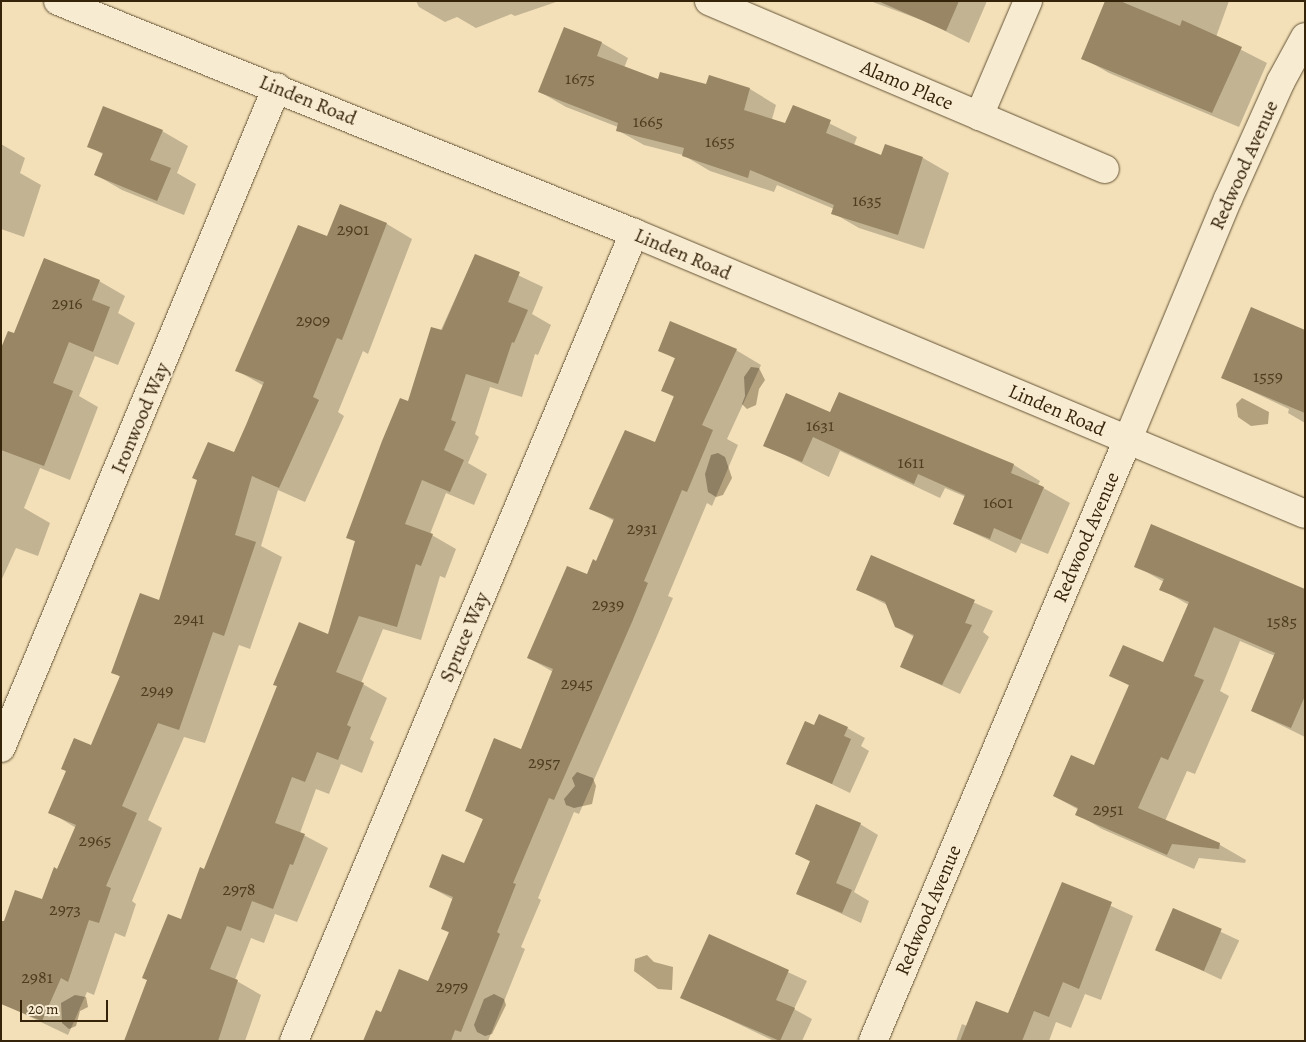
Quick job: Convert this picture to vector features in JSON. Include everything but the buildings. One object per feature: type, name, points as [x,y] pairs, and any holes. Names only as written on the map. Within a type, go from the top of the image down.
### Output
[{"type":"street","name":"Linden Road","points":[[58,1],[277,87],[634,233],[1305,514]]},
{"type":"street","name":"Alamo Place","points":[[709,1],[1105,169]]},
{"type":"street","points":[[979,116],[1028,1]]},
{"type":"street","name":"Redwood Avenue","points":[[872,1041],[1228,199],[1305,37]]},
{"type":"street","name":"Ironwood Way","points":[[1,748],[277,87]]},
{"type":"street","name":"Spruce Way","points":[[294,1041],[634,233]]},
{"type":"shaded area","points":[[751,367],[759,368],[765,380],[759,389],[756,405],[747,409],[742,404],[745,396],[744,377]]},
{"type":"shaded area","points":[[1242,398],[1269,412],[1268,424],[1251,426],[1238,417],[1236,404]]},
{"type":"shaded area","points":[[718,453],[725,457],[732,478],[723,495],[716,497],[708,492],[705,474],[711,455]]},
{"type":"shaded area","points":[[577,772],[593,778],[596,786],[592,804],[574,808],[566,805],[564,799],[575,786],[572,778]]},
{"type":"shaded area","points":[[647,955],[654,962],[673,967],[672,990],[658,989],[634,971],[635,959]]},
{"type":"shaded area","points":[[494,994],[504,999],[506,1005],[492,1034],[485,1036],[477,1032],[474,1025],[484,999]]},
{"type":"shaded area","points":[[75,995],[86,997],[88,1007],[80,1011],[76,1026],[69,1029],[62,1023],[61,1003]]}]
